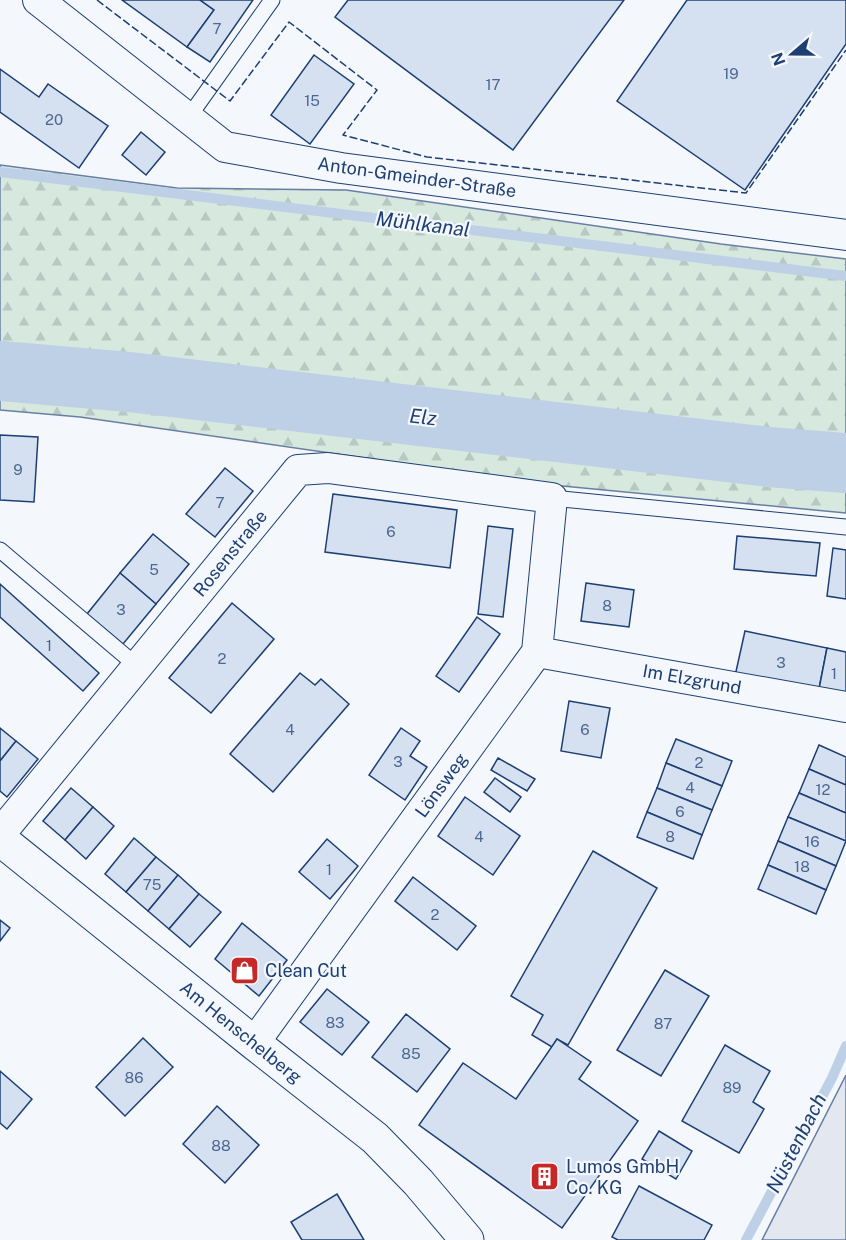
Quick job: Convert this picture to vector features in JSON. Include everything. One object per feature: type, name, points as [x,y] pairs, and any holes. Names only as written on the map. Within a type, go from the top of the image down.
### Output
[{"type":"main road","name":"Am Henschelberg","points":[[0,839],[375,1138],[418,1182],[467,1240]]},
{"type":"street","name":"Anton-Gmeinder-Straße","points":[[38,0],[225,147],[341,168],[846,235]]},
{"type":"street","name":"Rosenstraße","points":[[0,834],[298,470],[328,468],[552,498]]},
{"type":"street","points":[[537,652],[552,498]]},
{"type":"street","name":"Im Elzgrund","points":[[537,652],[846,707]]},
{"type":"street","name":"Lönsweg","points":[[254,1043],[537,652]]},
{"type":"lane","points":[[188,118],[272,0]]},
{"type":"lane","points":[[552,498],[846,527]]},
{"type":"lane","points":[[0,550],[137,666]]},
{"type":"green space","points":[[0,165],[177,188],[346,190],[721,244],[846,259],[846,513],[552,485],[80,417],[0,410]]},
{"type":"shaded area","points":[[846,1075],[846,1240],[762,1240]]},
{"type":"building","points":[[122,0],[200,0],[214,10],[187,47]]},
{"type":"building","points":[[200,0],[253,0],[210,62],[187,47],[214,10]]},
{"type":"building","points":[[348,0],[624,0],[513,150],[335,17]]},
{"type":"building","points":[[687,0],[846,0],[846,44],[745,190],[617,101]]},
{"type":"building","points":[[314,55],[354,84],[310,144],[271,115]]},
{"type":"building","points":[[0,69],[39,97],[48,84],[108,126],[79,168],[0,112]]},
{"type":"building","points":[[141,132],[165,152],[146,175],[122,155]]},
{"type":"building","points":[[0,435],[38,437],[34,502],[0,500]]},
{"type":"building","points":[[225,468],[253,491],[215,537],[186,514]]},
{"type":"building","points":[[333,494],[457,510],[450,568],[325,552]]},
{"type":"building","points":[[488,526],[513,529],[503,617],[478,614]]},
{"type":"building","points":[[153,534],[189,564],[156,604],[120,573]]},
{"type":"building","points":[[737,536],[820,543],[816,576],[734,569]]},
{"type":"building","points":[[833,548],[846,550],[846,599],[827,596]]},
{"type":"building","points":[[120,573],[156,604],[123,644],[87,614]]},
{"type":"building","points":[[586,583],[634,590],[629,627],[581,621]]},
{"type":"building","points":[[0,584],[99,673],[83,691],[0,617]]},
{"type":"building","points":[[232,603],[274,639],[211,713],[169,678]]},
{"type":"building","points":[[477,617],[500,634],[459,692],[436,676]]},
{"type":"building","points":[[745,631],[827,648],[818,694],[735,676]]},
{"type":"building","points":[[827,648],[846,652],[846,699],[818,694]]},
{"type":"building","points":[[300,673],[315,685],[321,679],[349,704],[273,792],[230,754]]},
{"type":"building","points":[[569,701],[610,708],[601,758],[561,751]]},
{"type":"building","points":[[0,728],[16,741],[0,761]]},
{"type":"building","points":[[401,728],[420,741],[410,756],[427,767],[405,800],[369,775]]},
{"type":"building","points":[[676,739],[732,761],[722,786],[666,763]]},
{"type":"building","points":[[16,741],[38,759],[7,797],[0,791],[0,761]]},
{"type":"building","points":[[819,745],[846,757],[846,785],[809,769]]},
{"type":"building","points":[[498,758],[535,779],[527,791],[491,770]]},
{"type":"building","points":[[666,763],[722,786],[712,810],[657,788]]},
{"type":"building","points":[[809,769],[846,785],[846,813],[799,793]]},
{"type":"building","points":[[495,778],[521,797],[510,812],[484,792]]},
{"type":"building","points":[[71,788],[93,807],[65,840],[43,821]]},
{"type":"building","points":[[657,788],[712,810],[702,835],[647,812]]},
{"type":"building","points":[[799,793],[846,813],[846,841],[788,817]]},
{"type":"building","points":[[465,797],[520,836],[493,875],[438,836]]},
{"type":"building","points":[[93,807],[114,826],[86,859],[65,840]]},
{"type":"building","points":[[647,812],[702,835],[693,859],[637,837]]},
{"type":"building","points":[[788,817],[846,841],[836,866],[778,841]]},
{"type":"building","points":[[134,838],[156,857],[126,892],[105,874]]},
{"type":"building","points":[[327,839],[358,866],[330,899],[299,872]]},
{"type":"building","points":[[778,841],[836,866],[826,890],[768,865]]},
{"type":"building","points":[[593,851],[657,888],[568,1045],[557,1039],[552,1047],[532,1035],[543,1015],[511,996]]},
{"type":"building","points":[[156,857],[178,875],[148,911],[126,892]]},
{"type":"building","points":[[768,865],[826,890],[816,914],[758,889]]},
{"type":"building","points":[[178,875],[199,894],[169,929],[148,911]]},
{"type":"building","points":[[413,877],[476,926],[457,950],[395,901]]},
{"type":"building","points":[[199,894],[221,912],[190,947],[169,929]]},
{"type":"building","points":[[0,920],[10,928],[0,941]]},
{"type":"building","points":[[242,923],[287,960],[259,996],[215,959]]},
{"type":"building","points":[[665,970],[709,996],[661,1076],[617,1050]]},
{"type":"building","points":[[327,989],[369,1022],[342,1055],[300,1022]]},
{"type":"building","points":[[406,1014],[450,1049],[417,1092],[372,1057]]},
{"type":"building","points":[[143,1038],[173,1067],[125,1116],[96,1087]]},
{"type":"building","name":"Lumos GmbH Co. KG","points":[[557,1039],[591,1062],[579,1079],[638,1121],[562,1228],[419,1125],[463,1063],[516,1099]]},
{"type":"building","points":[[725,1045],[770,1071],[753,1102],[764,1109],[739,1153],[682,1121]]},
{"type":"building","points":[[0,1071],[32,1099],[7,1129],[0,1123]]},
{"type":"building","points":[[217,1106],[259,1145],[225,1183],[183,1144]]},
{"type":"building","points":[[659,1131],[692,1151],[676,1179],[642,1159]]},
{"type":"building","points":[[639,1186],[712,1225],[704,1240],[618,1240],[612,1237]]},
{"type":"building","points":[[337,1194],[364,1240],[302,1240],[291,1222]]},
{"type":"waterway","name":"Mühlkanal","points":[[0,172],[846,276]]},
{"type":"waterway","name":"Elz","points":[[0,371],[129,382],[769,457],[846,463]]},
{"type":"waterway","name":"Nüstenbach","points":[[746,1240],[832,1078],[846,1046]]},
{"type":"fence","points":[[97,0],[230,101],[289,22],[377,90],[343,135],[427,157],[746,193],[846,50]]},
{"type":"place","name":"Clean Cut","points":[[244,970]]},
{"type":"place","name":"Lumos GmbH Co. KG","points":[[545,1176]]}]
